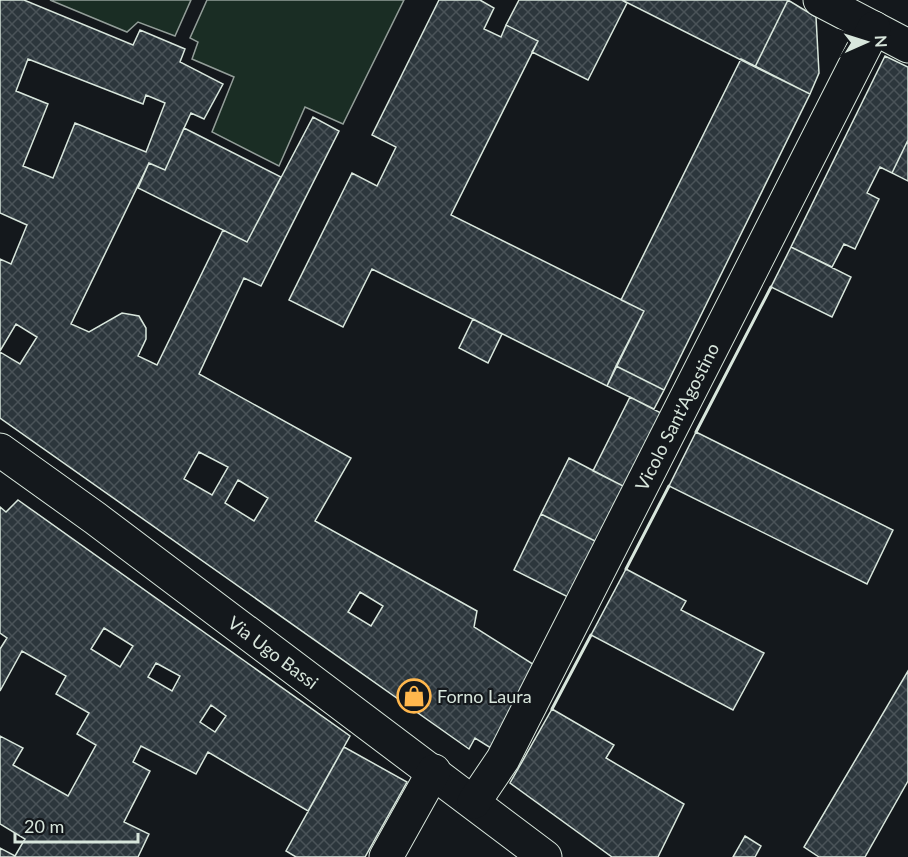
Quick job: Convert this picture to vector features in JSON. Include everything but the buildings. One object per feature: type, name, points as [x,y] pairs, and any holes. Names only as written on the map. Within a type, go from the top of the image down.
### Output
[{"type":"street","points":[[820,0],[908,46]]},
{"type":"street","name":"Vicolo Sant'Agostino","points":[[474,802],[503,759],[874,28]]},
{"type":"street","name":"Via Ugo Bassi","points":[[0,450],[105,525],[545,857]]},
{"type":"street","points":[[386,857],[434,771]]},
{"type":"green space","points":[[50,0],[191,0],[175,36],[138,22],[127,32]]},
{"type":"green space","points":[[207,0],[404,0],[343,124],[305,107],[279,166],[212,132],[234,77],[192,59],[198,42],[190,38]]},
{"type":"wall","points":[[696,432],[771,287]]},
{"type":"wall","points":[[626,569],[669,486]]},
{"type":"wall","points":[[552,709],[591,635]]},
{"type":"place","name":"Forno Laura","points":[[414,696]]}]
